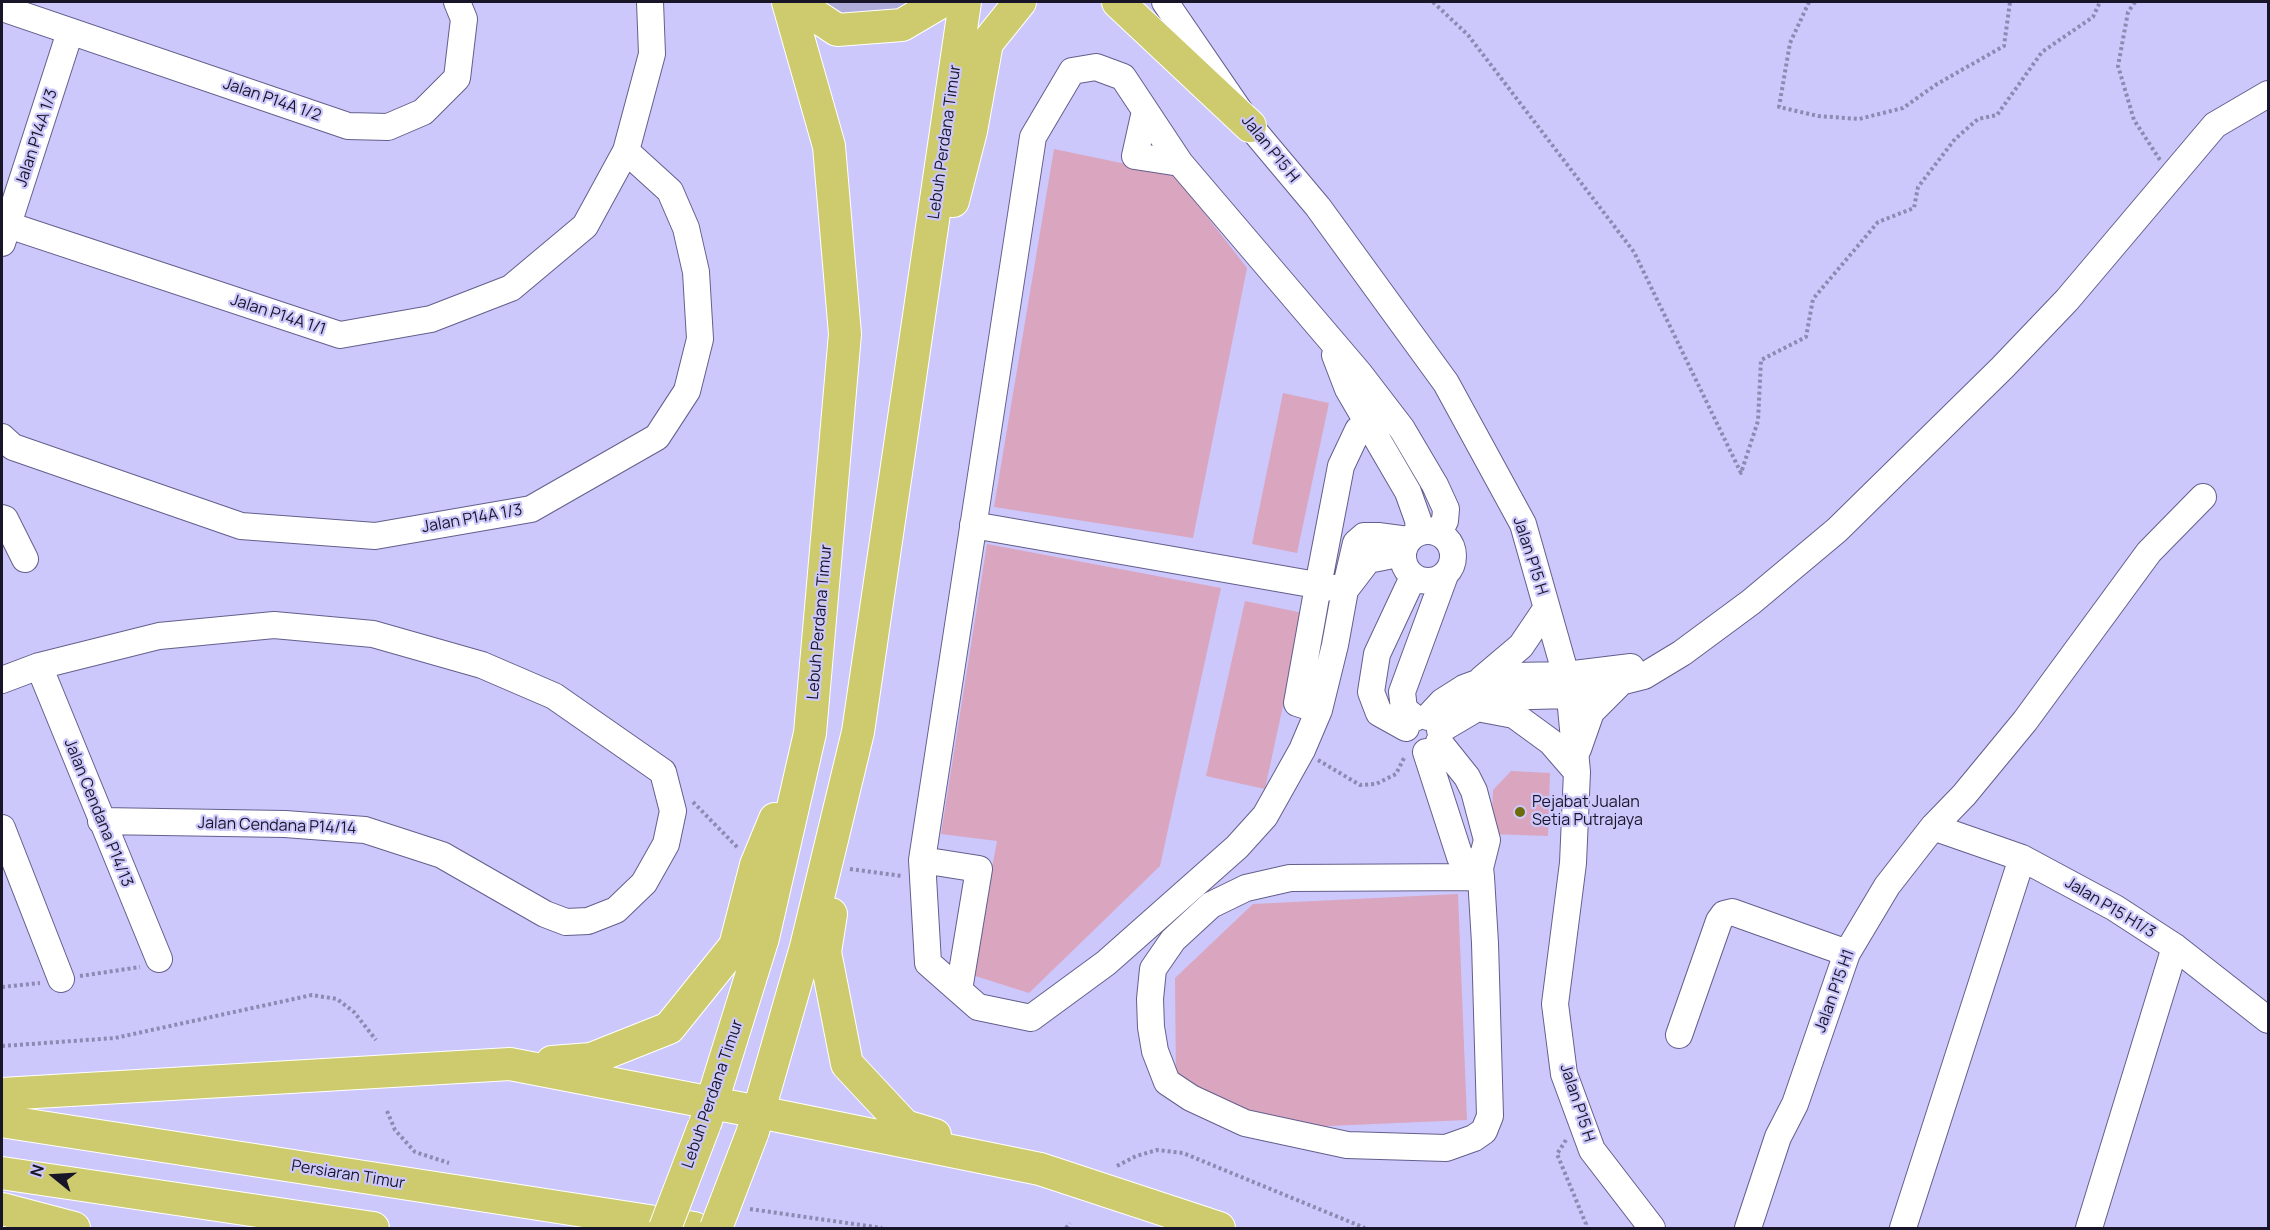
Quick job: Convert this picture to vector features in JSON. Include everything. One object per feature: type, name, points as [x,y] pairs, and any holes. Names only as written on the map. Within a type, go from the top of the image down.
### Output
[{"type":"main road","name":"Lebuh Perdana Timur","points":[[665,1228],[708,1114],[763,938],[810,733],[845,334],[829,146],[788,2]]},
{"type":"main road","points":[[795,2],[837,30],[902,25],[941,2]]},
{"type":"main road","name":"Lebuh Perdana Timur","points":[[716,1228],[755,1123],[806,947],[858,732],[965,2]]},
{"type":"main road","points":[[926,273],[953,201],[971,130],[987,43],[1020,2]]},
{"type":"main road","points":[[1118,2],[1250,126]]},
{"type":"main road","points":[[858,732],[825,952],[847,1064],[905,1126],[1220,1228]]},
{"type":"main road","points":[[2,1094],[591,1059],[669,1028],[735,946],[756,866],[810,733]]},
{"type":"main road","points":[[510,1064],[708,1114],[1040,1169]]},
{"type":"main road","name":"Persiaran Timur","points":[[2,1121],[694,1228]]},
{"type":"main road","points":[[2,1173],[373,1228]]},
{"type":"main road","points":[[2,1209],[74,1228]]},
{"type":"street","name":"Jalan P14A 1/2","points":[[2,8],[348,126],[388,127],[423,112],[457,78],[464,19],[457,2]]},
{"type":"street","name":"Jalan P14A 1/1","points":[[4,230],[340,335],[431,320],[511,288],[585,226],[627,151],[652,54],[650,2]]},
{"type":"street","name":"Jalan P15 H","points":[[1157,2],[1172,12],[1250,126],[1318,207],[1446,383],[1523,524],[1568,685],[1576,766],[1573,863],[1556,1004],[1564,1074],[1579,1120],[1592,1150],[1652,1228]]},
{"type":"street","name":"Jalan P14A 1/3","points":[[4,230],[70,32]]},
{"type":"street","points":[[1417,539],[1445,521],[1446,509],[1435,485],[1402,429],[1359,373],[1243,234],[1180,163],[1123,77],[1096,67],[1072,71],[1033,137],[974,525],[916,869],[928,963],[978,1007],[1031,1018],[1106,963],[1237,847],[1265,816],[1302,750],[1319,710],[1356,543],[1364,536],[1450,543],[1453,551],[1451,568],[1445,575],[1402,692],[1404,709],[1423,734],[1467,777],[1474,791],[1487,840],[1480,873],[1491,1078],[1490,1116],[1484,1131],[1474,1138],[1446,1148],[1347,1145],[1245,1123],[1191,1098],[1167,1082],[1155,1052],[1151,1027],[1150,999],[1153,969],[1173,940],[1211,905],[1246,888],[1290,878],[1480,873]]},
{"type":"street","points":[[1480,873],[1460,857],[1423,734],[1442,702],[1475,696],[1514,676],[1568,685],[1614,676],[1672,658],[1751,602],[1837,530],[2067,300],[2215,125],[2268,94]]},
{"type":"street","name":"Jalan P14A 1/3","points":[[2,437],[14,447],[241,526],[375,536],[531,509],[657,437],[687,391],[700,339],[696,272],[686,228],[670,191],[627,151]]},
{"type":"street","points":[[1330,340],[1355,401],[1408,492],[1418,520],[1417,539],[1407,570],[1413,577],[1429,582],[1445,575]]},
{"type":"street","points":[[1319,710],[1297,703],[1341,466],[1341,444],[1355,401]]},
{"type":"street","points":[[1341,466],[1358,430],[1372,429]]},
{"type":"street","name":"Jalan P15 H1","points":[[1755,1228],[1790,1143],[1795,1104],[1847,952],[1887,886],[1933,827],[1964,795],[2025,721],[2150,552],[2203,497]]},
{"type":"street","points":[[2,518],[25,559]]},
{"type":"street","points":[[974,525],[1345,590]]},
{"type":"street","points":[[1413,577],[1377,654],[1371,692],[1379,713],[1423,734]]},
{"type":"street","points":[[1475,696],[1521,646],[1546,609]]},
{"type":"street","name":"Jalan Cendana P14/14","points":[[2,680],[39,666],[159,636],[262,626],[373,634],[482,665],[554,696],[663,772],[673,811],[666,844],[644,883],[616,910],[588,921],[577,922],[566,922],[544,914],[442,855],[365,830],[285,824],[101,822]]},
{"type":"street","points":[[1553,634],[1589,663],[1614,676]]},
{"type":"street","name":"Jalan Cendana P14/13","points":[[39,666],[159,959]]},
{"type":"street","points":[[1576,766],[1584,727],[1614,676]]},
{"type":"street","points":[[1475,696],[1514,715],[1551,742],[1576,766]]},
{"type":"street","name":"Jalan P15 H1/3","points":[[1933,827],[2022,858],[2115,908],[2175,947],[2268,1020]]},
{"type":"street","points":[[2,828],[61,980]]},
{"type":"street","points":[[1903,1228],[2022,858]]},
{"type":"street","points":[[916,869],[979,869],[959,990]]},
{"type":"street","points":[[1679,1035],[1719,921],[1724,914],[1732,912],[1847,952]]},
{"type":"street","points":[[2089,1228],[2175,947]]},
{"type":"street","name":"Jalan P15 H","points":[[1592,1150],[1669,1228]]},
{"type":"path","points":[[1433,2],[1468,35],[1634,252],[1741,473],[1758,421],[1761,360],[1806,337],[1813,299],[1878,222],[1914,208],[1918,187],[1955,139],[1978,119],[1997,115],[2042,52],[2093,17],[2100,2]]},
{"type":"path","points":[[1809,2],[1790,43],[1779,107],[1818,116],[1859,118],[1903,108],[1937,84],[2004,46],[2010,2]]},
{"type":"path","points":[[2135,2],[2128,12],[2118,66],[2134,120],[2171,175]]},
{"type":"path","points":[[1302,750],[1360,785],[1376,784],[1396,774],[1423,734]]},
{"type":"path","points":[[688,797],[756,866]]},
{"type":"path","points":[[838,867],[916,869]]},
{"type":"path","points":[[2,1046],[115,1038],[312,995],[337,999],[346,1005],[376,1040]]},
{"type":"path","points":[[387,1111],[395,1130],[415,1152],[454,1165]]},
{"type":"path","points":[[1579,1120],[1557,1154],[1586,1224],[1585,1228]]},
{"type":"path","points":[[1117,1166],[1137,1156],[1157,1150],[1183,1154],[1365,1228]]},
{"type":"path","points":[[746,1208],[882,1228]]},
{"type":"path","points":[[1066,1228],[1070,1223]]},
{"type":"shaded area","points":[[825,2],[919,2],[906,13],[880,15],[843,13]]},
{"type":"building","points":[[1054,149],[1174,174],[1247,268],[1193,538],[994,507]]},
{"type":"building","points":[[1283,393],[1329,403],[1297,553],[1252,544]]},
{"type":"building","points":[[987,544],[1221,588],[1160,866],[1029,993],[972,975],[997,841],[941,834]]},
{"type":"building","points":[[1245,601],[1303,613],[1265,789],[1206,776]]},
{"type":"building","name":"Pejabat Jualan Setia Putrajaya","points":[[1511,771],[1550,773],[1548,836],[1491,834],[1493,790]]},
{"type":"building","points":[[1458,894],[1467,1120],[1282,1128],[1176,1085],[1175,978],[1253,904]]},
{"type":"place","name":"Pejabat Jualan Setia Putrajaya","points":[[1520,812]]}]
